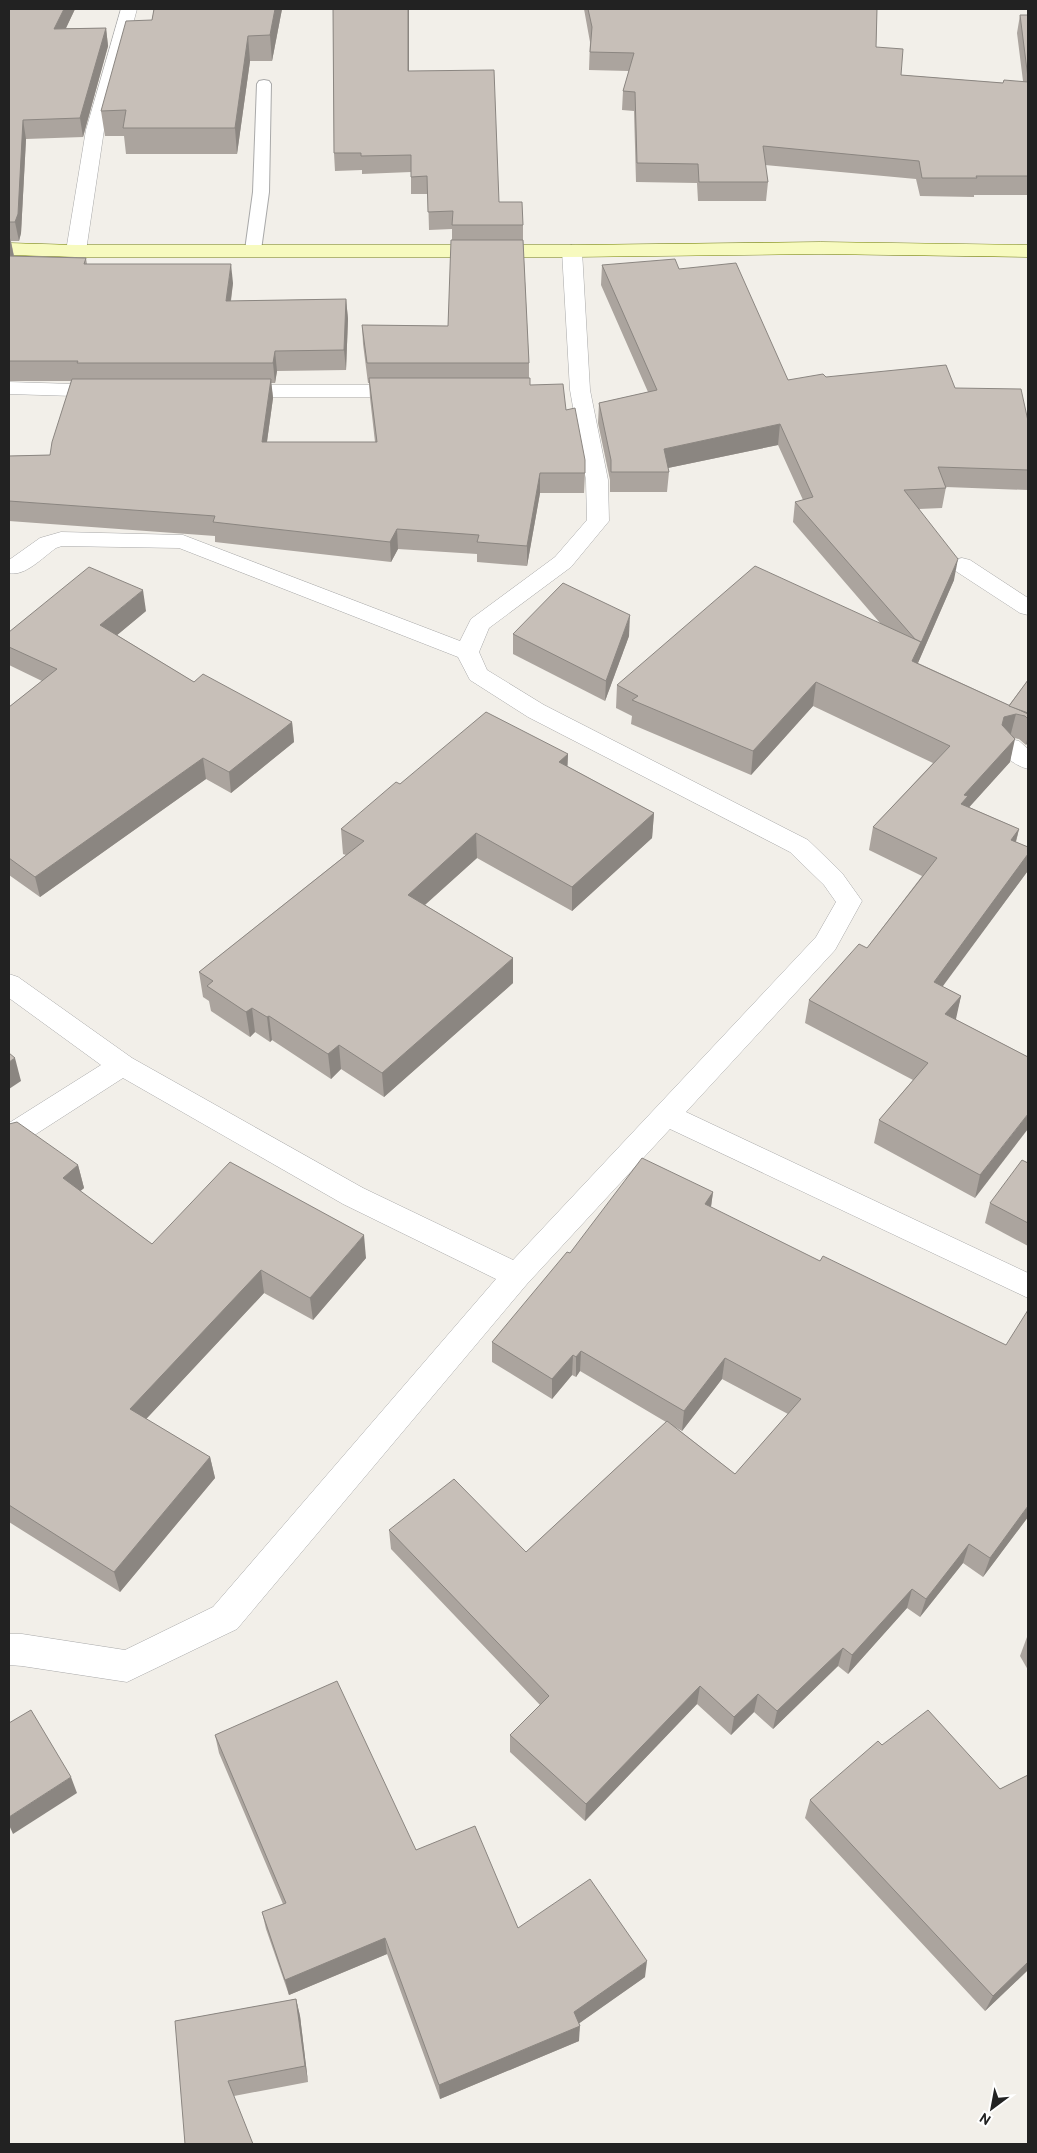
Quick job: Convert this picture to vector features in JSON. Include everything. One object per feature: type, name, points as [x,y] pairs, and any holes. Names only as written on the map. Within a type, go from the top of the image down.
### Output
[{"type":"street","points":[[76,251],[95,130],[129,9]]},
{"type":"street","points":[[9,249],[76,251],[572,251],[821,248],[1028,250]]},
{"type":"street","points":[[9,1650],[22,1650],[127,1666],[225,1618],[517,1275],[826,943],[849,901],[833,878],[799,846],[536,711],[478,675],[468,652],[479,624],[563,562],[598,521],[597,480],[570,390],[572,251]]},
{"type":"street","points":[[9,388],[124,391]]},
{"type":"street","points":[[219,391],[423,391]]},
{"type":"street","points":[[14,567],[48,543],[61,539],[184,542],[468,652]]},
{"type":"street","points":[[962,565],[1028,608]]},
{"type":"street","points":[[9,984],[122,1065],[353,1196],[517,1275]]},
{"type":"street","points":[[9,1137],[122,1065]]},
{"type":"street","points":[[666,1115],[1028,1286]]},
{"type":"lane","points":[[253,250],[261,192],[264,84]]},
{"type":"building","points":[[9,9],[64,9],[54,29],[106,28],[80,118],[23,120],[18,214],[15,222],[9,222]]},
{"type":"building","points":[[154,9],[275,9],[270,35],[248,36],[235,128],[123,128],[126,110],[101,111],[126,21],[152,20]]},
{"type":"building","points":[[333,9],[408,9],[408,71],[494,70],[499,202],[522,202],[523,225],[452,225],[453,211],[428,212],[427,176],[411,177],[411,155],[361,156],[361,153],[334,153]]},
{"type":"building","points":[[588,9],[877,9],[876,47],[903,49],[901,75],[1003,83],[1004,80],[1028,82],[1028,176],[922,178],[919,161],[763,146],[768,182],[699,182],[698,164],[637,163],[635,92],[623,91],[634,53],[590,52],[592,27]]},
{"type":"building","points":[[1020,15],[1028,15],[1028,78]]},
{"type":"building","points":[[451,240],[523,240],[529,363],[367,363],[362,325],[448,326]]},
{"type":"building","points":[[9,256],[86,258],[84,264],[231,264],[226,301],[346,299],[344,350],[275,351],[273,363],[9,361]]},
{"type":"building","points":[[675,259],[679,269],[736,263],[788,380],[823,374],[826,377],[946,365],[955,388],[1021,389],[1028,421],[1028,470],[938,467],[946,488],[904,490],[958,559],[920,645],[921,642],[915,639],[795,502],[813,497],[780,424],[664,449],[669,472],[611,472],[611,460],[599,403],[657,390],[602,265]]},
{"type":"building","points":[[369,378],[530,378],[530,385],[563,384],[566,410],[575,408],[585,460],[585,473],[540,473],[527,546],[477,542],[479,535],[397,529],[390,542],[213,522],[215,516],[9,501],[9,456],[50,455],[52,442],[72,379],[271,379],[262,442],[377,442]]},
{"type":"building","points":[[755,566],[921,642],[912,661],[1028,714],[1028,719],[1025,716],[1016,714],[1004,717],[1002,725],[1015,739],[964,795],[968,796],[961,804],[1019,829],[1011,840],[1028,847],[1028,854],[934,982],[961,996],[945,1014],[1028,1057],[1028,1114],[980,1175],[879,1120],[928,1063],[809,1000],[859,944],[867,948],[937,858],[873,827],[950,746],[816,682],[753,751],[632,700],[638,696],[617,685]]},
{"type":"building","points":[[89,567],[143,590],[100,625],[194,682],[203,674],[292,722],[229,772],[203,758],[35,877],[9,858],[9,707],[57,669],[9,647],[9,632]]},
{"type":"building","points":[[563,583],[630,615],[606,681],[513,634]]},
{"type":"building","points":[[1028,680],[1028,713],[1009,706]]},
{"type":"building","points":[[486,712],[568,754],[559,762],[654,813],[572,887],[476,833],[408,895],[513,958],[382,1073],[339,1045],[328,1054],[269,1016],[267,1017],[252,1008],[246,1012],[207,986],[213,981],[199,972],[364,841],[341,829],[396,782],[400,784]]},
{"type":"building","points":[[9,1053],[15,1058],[9,1062]]},
{"type":"building","points":[[17,1122],[78,1165],[63,1178],[152,1244],[230,1162],[364,1235],[310,1298],[261,1270],[130,1409],[210,1457],[114,1572],[9,1505],[9,1124]]},
{"type":"building","points":[[642,1158],[713,1192],[705,1204],[820,1261],[823,1256],[1006,1345],[1028,1310],[1028,1506],[990,1558],[969,1544],[926,1599],[912,1589],[852,1655],[843,1648],[777,1711],[758,1694],[734,1717],[700,1686],[586,1804],[510,1735],[549,1696],[389,1530],[454,1479],[526,1552],[667,1421],[735,1474],[801,1399],[725,1358],[684,1411],[581,1351],[576,1357],[573,1355],[552,1379],[492,1342],[567,1252],[570,1253]]},
{"type":"building","points":[[1022,1160],[1028,1163],[1028,1223],[990,1203]]},
{"type":"building","points":[[337,1681],[416,1850],[475,1826],[518,1928],[590,1879],[647,1961],[574,2012],[580,2026],[439,2085],[385,1938],[285,1980],[262,1912],[286,1903],[215,1735]]},
{"type":"building","points":[[31,1710],[71,1777],[9,1817],[9,1723]]},
{"type":"building","points":[[928,1710],[1000,1789],[1028,1775],[1028,1962],[993,1996],[810,1800],[878,1741],[882,1745]]},
{"type":"building","points":[[296,1999],[305,2066],[228,2081],[253,2144],[185,2144],[175,2021]]}]
